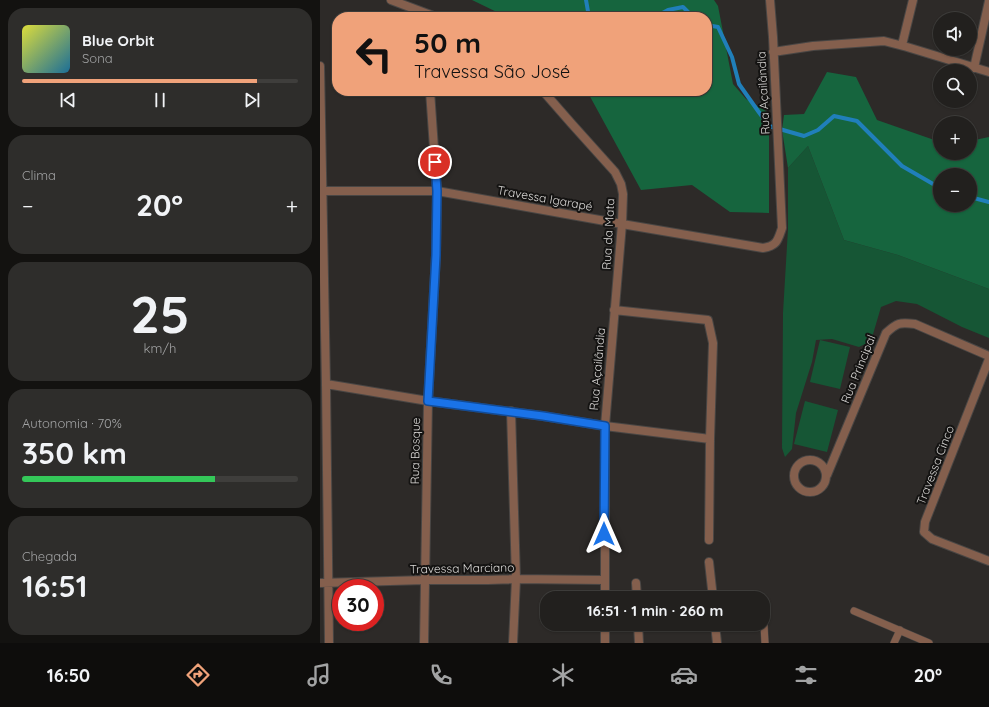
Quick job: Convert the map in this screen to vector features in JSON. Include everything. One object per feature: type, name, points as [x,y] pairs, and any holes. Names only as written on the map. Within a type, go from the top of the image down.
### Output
[{"type":"street","points":[[391,0],[418,12]]},
{"type":"street","name":"Rua Açailândia","points":[[763,248],[770,247],[775,244],[779,238],[782,228],[770,0]]},
{"type":"street","points":[[902,45],[913,0]]},
{"type":"street","points":[[975,64],[989,2]]},
{"type":"street","points":[[773,52],[813,46],[884,41],[902,45],[961,64]]},
{"type":"street","points":[[320,66],[321,191],[326,384],[324,583],[328,643]]},
{"type":"street","points":[[977,69],[989,72]]},
{"type":"street","name":"Rua Bosque","points":[[424,643],[428,401],[436,255],[437,191],[430,96]]},
{"type":"street","name":"Rua da Mata","points":[[547,96],[615,172],[621,184],[622,224],[614,310]]},
{"type":"street","name":"Travessa Igarapé","points":[[321,191],[437,191],[763,248]]},
{"type":"street","points":[[614,310],[708,320],[713,342],[709,540]]},
{"type":"street","name":"Rua Açailândia","points":[[604,591],[605,426],[614,310]]},
{"type":"street","name":"Rua Principal","points":[[827,475],[886,333],[894,325],[904,322],[914,324],[989,356]]},
{"type":"street","name":"Travessa Cinco","points":[[989,359],[925,522],[924,532],[932,539],[989,561]]},
{"type":"street","points":[[326,384],[428,401],[710,439]]},
{"type":"street","points":[[511,411],[516,579],[513,643]]},
{"type":"street","points":[[808,459],[819,461],[826,470],[827,475],[824,485],[820,489],[810,492],[800,489],[796,485],[793,475],[798,465],[802,461],[808,459]]},
{"type":"street","points":[[709,562],[712,591]]},
{"type":"street","name":"Travessa Marciano","points":[[324,583],[516,579],[604,580]]},
{"type":"street","points":[[636,583],[637,591]]},
{"type":"street","points":[[605,631],[605,643]]},
{"type":"street","points":[[638,631],[639,643]]},
{"type":"street","points":[[716,631],[717,643]]},
{"type":"lane","points":[[854,611],[929,643]]},
{"type":"lane","points":[[894,643],[900,630]]},
{"type":"lane","points":[[764,631],[765,643]]},
{"type":"green space","points":[[472,0],[714,0],[718,6],[733,84],[746,99],[769,113],[769,213],[730,212],[692,185],[641,190],[590,96],[712,96],[712,12],[497,12]]},
{"type":"green space","points":[[827,72],[856,77],[877,120],[933,140],[933,160],[977,160],[977,140],[989,137],[989,289],[898,255],[844,240],[808,146],[788,168],[782,130],[784,115],[804,114]]},
{"type":"green space","points":[[808,146],[844,240],[898,255],[989,289],[989,338],[962,327],[917,304],[896,301],[881,307],[871,341],[859,347],[832,339],[816,340],[812,362],[796,413],[792,449],[785,457],[782,448],[783,313],[788,229],[788,168]]},
{"type":"green space","points":[[820,340],[850,347],[840,389],[810,382]]},
{"type":"green space","points":[[805,401],[838,410],[827,452],[794,444]]},
{"type":"waterway","points":[[586,0],[588,12]]},
{"type":"waterway","points":[[664,12],[683,7],[688,12]]},
{"type":"waterway","points":[[712,26],[718,27],[732,57],[739,84],[769,126],[804,136],[818,130],[834,116],[857,121],[902,166],[933,184]]},
{"type":"waterway","points":[[977,199],[989,202]]},
{"type":"route","points":[[435,162],[437,191],[436,255],[428,401],[543,416],[605,426],[604,534]]}]
